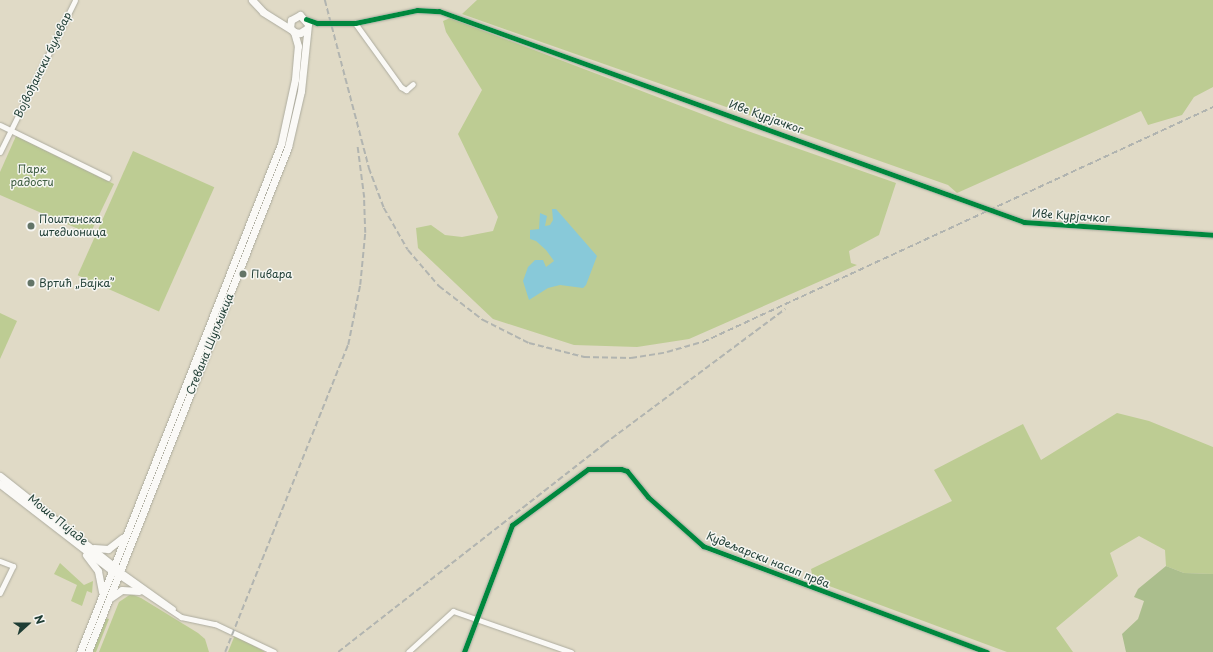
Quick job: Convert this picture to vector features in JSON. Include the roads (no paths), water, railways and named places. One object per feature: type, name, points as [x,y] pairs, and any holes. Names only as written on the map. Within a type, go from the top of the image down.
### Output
[{"type":"main road","points":[[252,0],[273,19],[293,31],[300,33],[306,29],[306,19],[300,15],[293,18],[273,19]]},
{"type":"main road","points":[[293,18],[290,25],[293,31]]},
{"type":"main road","name":"Стевана Шупљикца","points":[[80,652],[116,571],[288,147],[301,91],[306,29]]},
{"type":"main road","name":"Стевана Шупљикца","points":[[116,571],[127,531],[281,144],[295,79],[298,46],[293,31]]},
{"type":"main road","name":"Моше Пијаде","points":[[0,476],[91,547],[116,571]]},
{"type":"main road","name":"Моше Пијаде","points":[[0,484],[77,544],[116,571]]},
{"type":"main road","points":[[91,547],[108,549],[119,543],[127,531]]},
{"type":"main road","points":[[77,544],[98,571],[104,599],[122,590],[139,591]]},
{"type":"main road","name":"Стевана Шупљикца","points":[[88,652],[104,599]]},
{"type":"street","name":"Војвођански булевар","points":[[0,152],[74,0]]},
{"type":"street","name":"Иве Курјачког","points":[[317,23],[355,23],[417,10],[440,12],[1026,223],[1213,236]]},
{"type":"street","points":[[306,19],[317,23]]},
{"type":"street","points":[[306,29],[317,23]]},
{"type":"street","points":[[355,23],[401,87],[406,90],[413,84]]},
{"type":"street","points":[[0,125],[108,178]]},
{"type":"street","name":"Кудељарски насип прва","points":[[464,652],[512,525],[588,469],[621,469],[627,471],[648,497],[703,546],[987,652]]},
{"type":"street","points":[[0,560],[13,566],[0,593]]},
{"type":"street","points":[[116,571],[139,591],[181,617],[215,624],[274,652]]},
{"type":"street","points":[[116,571],[181,617]]},
{"type":"street","points":[[408,652],[453,611],[477,618],[571,652]]},
{"type":"water","points":[[552,209],[556,209],[597,256],[586,285],[583,288],[560,285],[548,288],[529,300],[523,281],[528,267],[535,260],[543,260],[546,267],[554,261],[546,250],[536,241],[530,239],[530,230],[539,229],[540,213],[547,216],[545,226],[550,225],[553,220]]},
{"type":"railway","points":[[325,0],[369,168],[384,208],[408,250],[439,286],[483,320],[529,343],[584,357],[631,358],[667,352],[703,342],[1213,107]]},
{"type":"railway","points":[[225,652],[348,345],[360,285],[365,233],[364,198],[357,144]]},
{"type":"railway","points":[[338,652],[604,444],[785,309]]},
{"type":"place","name":"Поштанска штедионица","points":[[31,226]]},
{"type":"place","name":"Пивара","points":[[243,274]]},
{"type":"place","name":"Вртић „Бајка”","points":[[31,283]]},
{"type":"park label","name":"Парк радости","points":[[32,176]]}]
